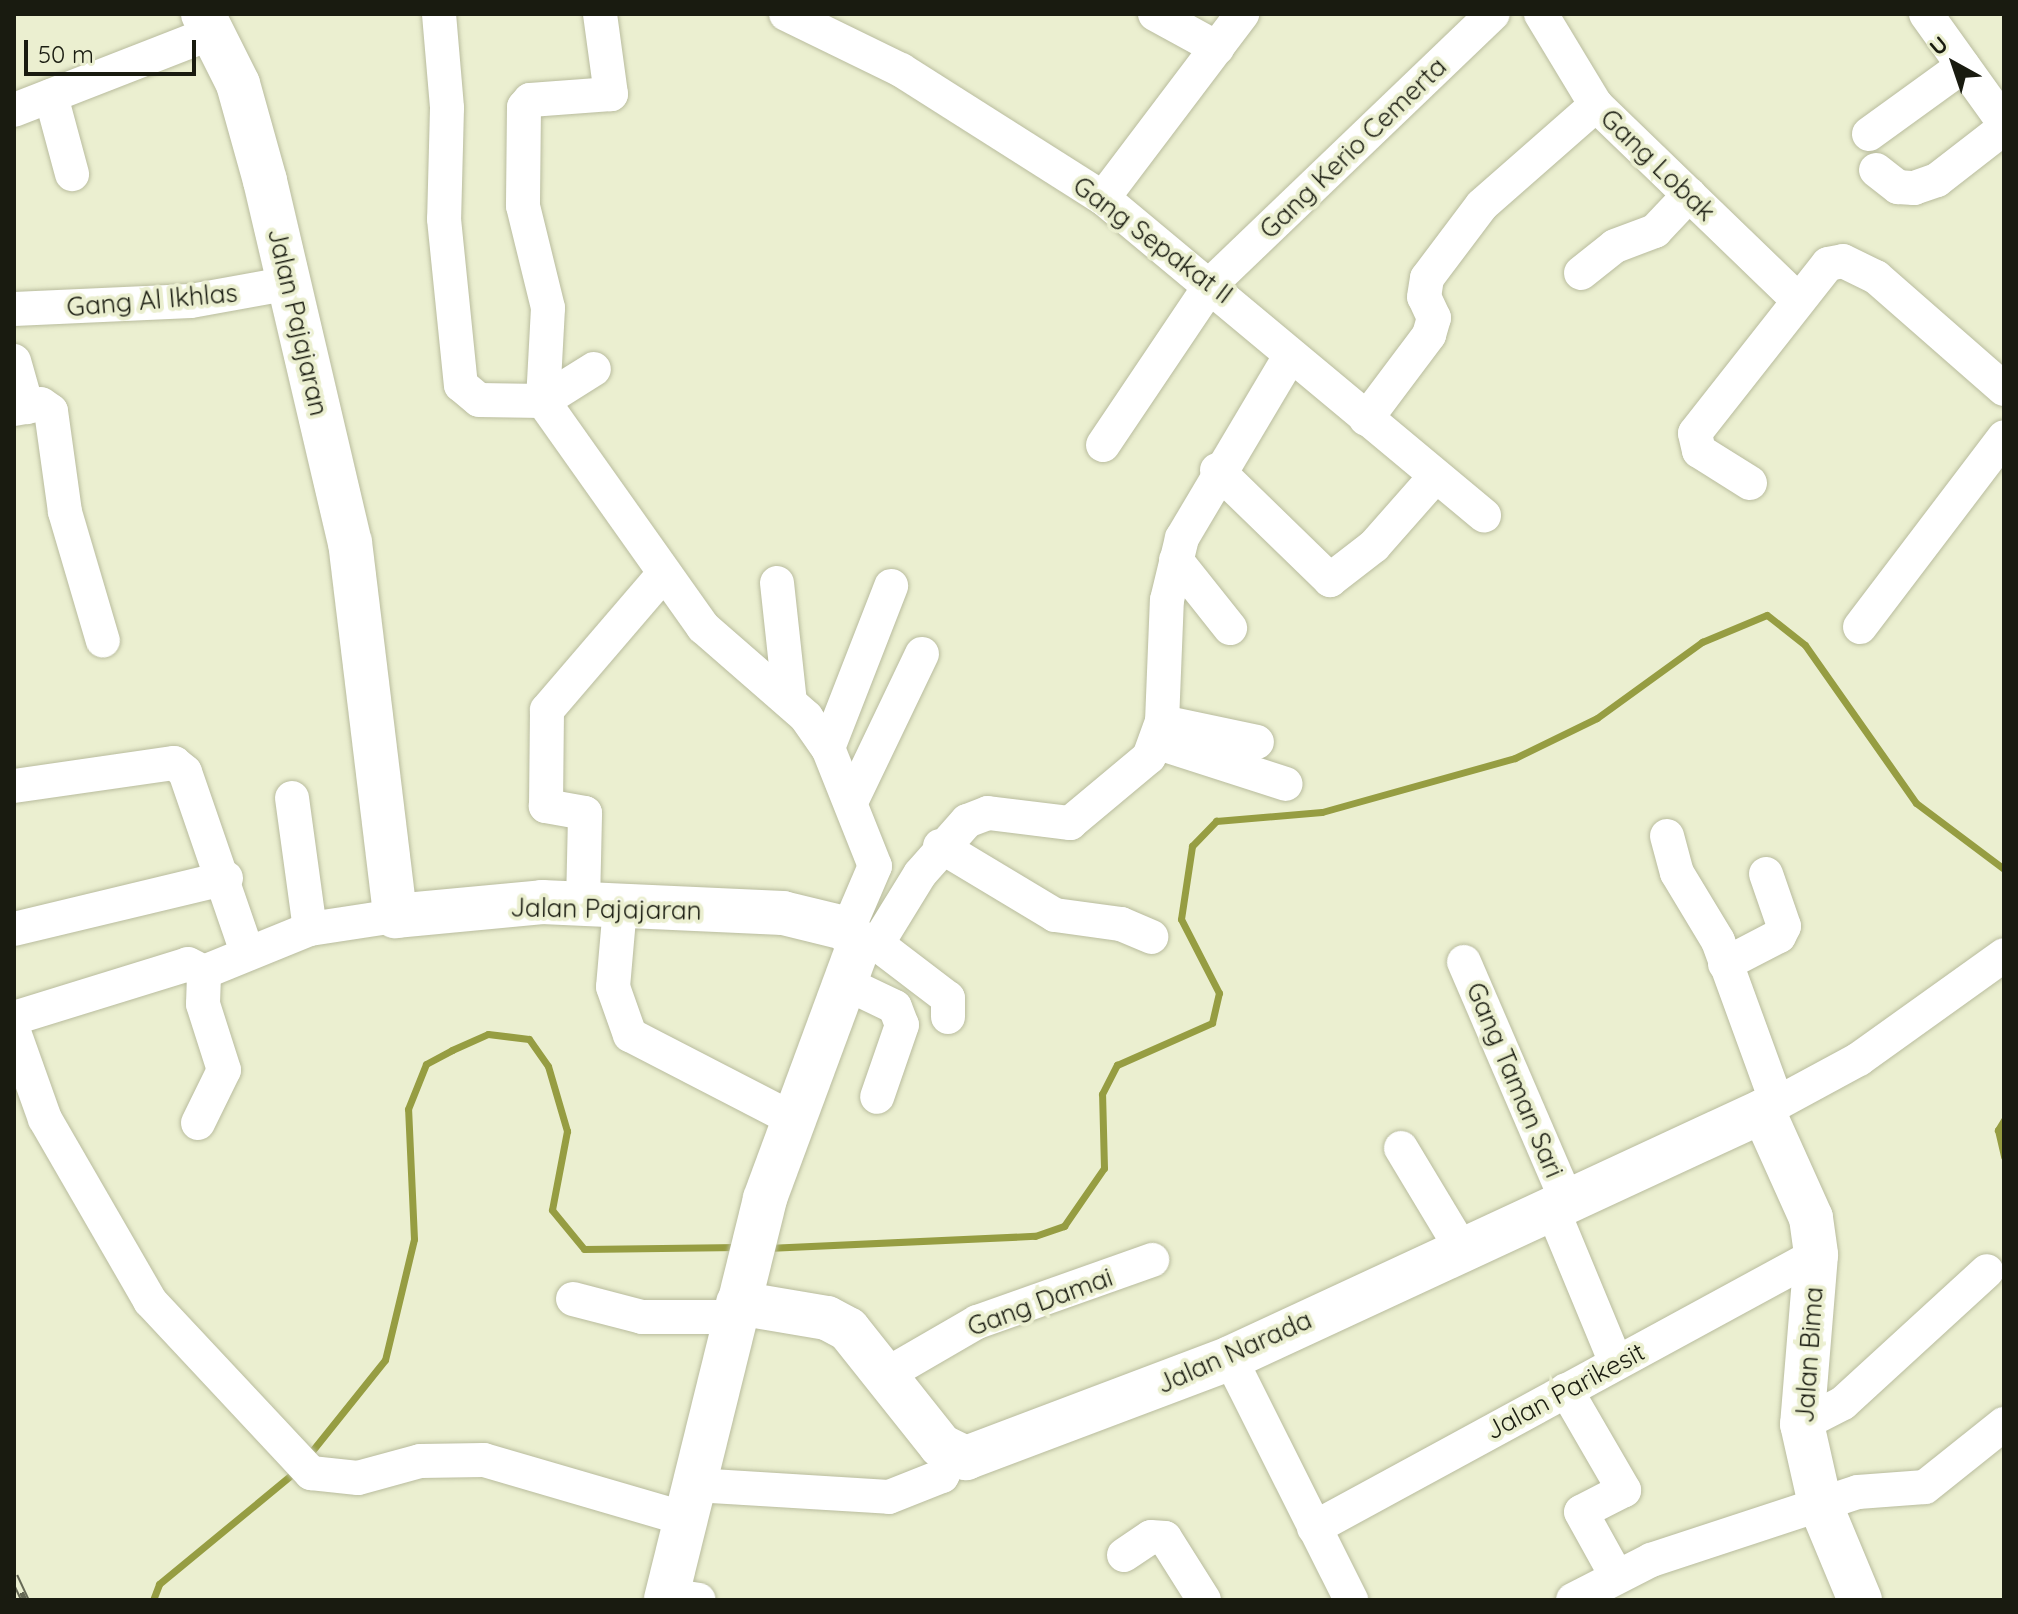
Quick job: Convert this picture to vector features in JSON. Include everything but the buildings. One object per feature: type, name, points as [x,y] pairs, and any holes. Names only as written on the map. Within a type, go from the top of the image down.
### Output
[{"type":"main road","name":"Jalan Pajajaran","points":[[208,24],[238,84],[290,283],[352,559],[395,916],[602,906],[783,913],[858,951]]},
{"type":"main road","points":[[677,1598],[690,1502],[765,1199],[858,951]]},
{"type":"main road","name":"Jalan Narada","points":[[953,1454],[983,1455],[1230,1358],[1460,1246],[1770,1107]]},
{"type":"main road","name":"Jalan Bima","points":[[1770,1107],[1811,1218],[1816,1255],[1802,1424],[1820,1504],[1860,1600]]},
{"type":"main road","points":[[737,1310],[827,1318],[889,1373],[953,1454]]},
{"type":"street","points":[[439,14],[447,108],[444,219],[461,385],[479,400],[543,401],[594,369]]},
{"type":"street","points":[[600,14],[611,94],[530,100],[524,107],[523,206],[548,308],[543,401],[662,576],[713,638],[790,702],[828,748],[852,800],[875,866],[858,951],[895,1007],[902,1025],[877,1097]]},
{"type":"street","name":"Gang Sepakat II","points":[[786,14],[901,70],[1103,198],[1212,283],[1290,356],[1434,478],[1484,516]]},
{"type":"street","points":[[1155,14],[1217,48]]},
{"type":"street","points":[[1103,198],[1242,14]]},
{"type":"street","name":"Gang Kerio Cemerta","points":[[1103,445],[1212,283],[1493,14]]},
{"type":"street","name":"Gang Lobak","points":[[1541,14],[1596,105],[1797,299]]},
{"type":"street","points":[[1876,170],[1898,187],[1914,188],[1937,180],[2004,125],[1926,14]]},
{"type":"street","points":[[14,110],[208,24]]},
{"type":"street","points":[[1869,134],[1963,66]]},
{"type":"street","points":[[51,96],[72,174]]},
{"type":"street","points":[[1366,419],[1429,335],[1434,318],[1424,297],[1427,278],[1509,177],[1596,105]]},
{"type":"street","points":[[1581,273],[1606,251],[1655,231],[1689,195]]},
{"type":"street","points":[[1750,483],[1699,451],[1695,433],[1797,299],[1828,264],[1843,261],[1876,277],[2004,389]]},
{"type":"street","name":"Gang Al Ikhlas","points":[[14,309],[191,301],[290,283]]},
{"type":"street","points":[[858,951],[940,846],[977,814],[1070,823],[1123,785],[1161,733],[1165,627],[1176,560],[1217,470],[1290,356]]},
{"type":"street","points":[[14,361],[20,408],[51,411],[65,512],[103,641]]},
{"type":"street","points":[[1860,627],[2004,437]]},
{"type":"street","points":[[1217,470],[1330,580],[1374,546],[1434,478]]},
{"type":"street","points":[[1176,560],[1230,628]]},
{"type":"street","points":[[662,576],[547,710],[546,806],[585,813],[613,987],[630,1035],[795,1120]]},
{"type":"street","points":[[777,583],[790,702]]},
{"type":"street","points":[[828,748],[891,586]]},
{"type":"street","points":[[852,800],[922,654]]},
{"type":"street","points":[[1161,733],[1257,742]]},
{"type":"street","points":[[1161,733],[1286,784]]},
{"type":"street","points":[[14,786],[174,763],[185,772],[226,878],[247,952]]},
{"type":"street","points":[[292,798],[310,929]]},
{"type":"street","points":[[1667,836],[1677,873],[1725,964],[1770,1107],[1859,1059],[2004,955]]},
{"type":"street","points":[[940,846],[1055,915],[1121,924],[1151,937]]},
{"type":"street","points":[[1725,964],[1779,936],[1784,926],[1766,874]]},
{"type":"street","points":[[14,929],[226,878]]},
{"type":"street","points":[[204,972],[310,929],[395,916]]},
{"type":"street","points":[[858,951],[948,998],[948,1017]]},
{"type":"street","name":"Gang Taman Sari","points":[[1464,962],[1558,1202],[1616,1363]]},
{"type":"street","points":[[14,1018],[188,964],[204,972]]},
{"type":"street","points":[[198,1123],[224,1070],[203,1004],[204,972]]},
{"type":"street","points":[[14,1032],[45,1119],[120,1256],[175,1333],[282,1449],[311,1473],[358,1478],[420,1461],[484,1460],[690,1502],[889,1497],[942,1476],[953,1454]]},
{"type":"street","points":[[1401,1148],[1460,1246]]},
{"type":"street","name":"Jalan Parikesit","points":[[1314,1528],[1816,1255]]},
{"type":"street","name":"Gang Damai","points":[[889,1373],[977,1322],[1152,1260]]},
{"type":"street","points":[[1802,1424],[1843,1403],[1987,1271]]},
{"type":"street","points":[[573,1299],[642,1317],[737,1310]]},
{"type":"street","points":[[1230,1358],[1351,1600]]},
{"type":"street","points":[[1566,1390],[1624,1490],[1581,1512],[1617,1577]]},
{"type":"street","points":[[1573,1600],[1617,1577],[1820,1504],[1858,1492],[1925,1487],[2004,1424]]},
{"type":"street","points":[[1124,1555],[1151,1537],[1165,1538],[1204,1600]]},
{"type":"waterway","points":[[767,1248],[1035,1236],[1064,1226],[1104,1168],[1102,1094],[1117,1065],[1212,1023],[1219,993],[1181,919],[1192,846],[1216,821],[1322,812],[1515,758],[1597,718],[1702,642],[1767,615],[1805,645],[1916,803],[2004,869]]},
{"type":"waterway","points":[[308,1456],[385,1360],[414,1239],[408,1109],[426,1064],[452,1050],[488,1034],[529,1039],[548,1066],[567,1131],[552,1210],[584,1249],[739,1247]]},
{"type":"waterway","points":[[2004,1120],[1998,1130],[2004,1157]]},
{"type":"waterway","points":[[153,1600],[159,1584],[295,1472]]},
{"type":"railway","points":[[14,1576],[25,1600]]}]
